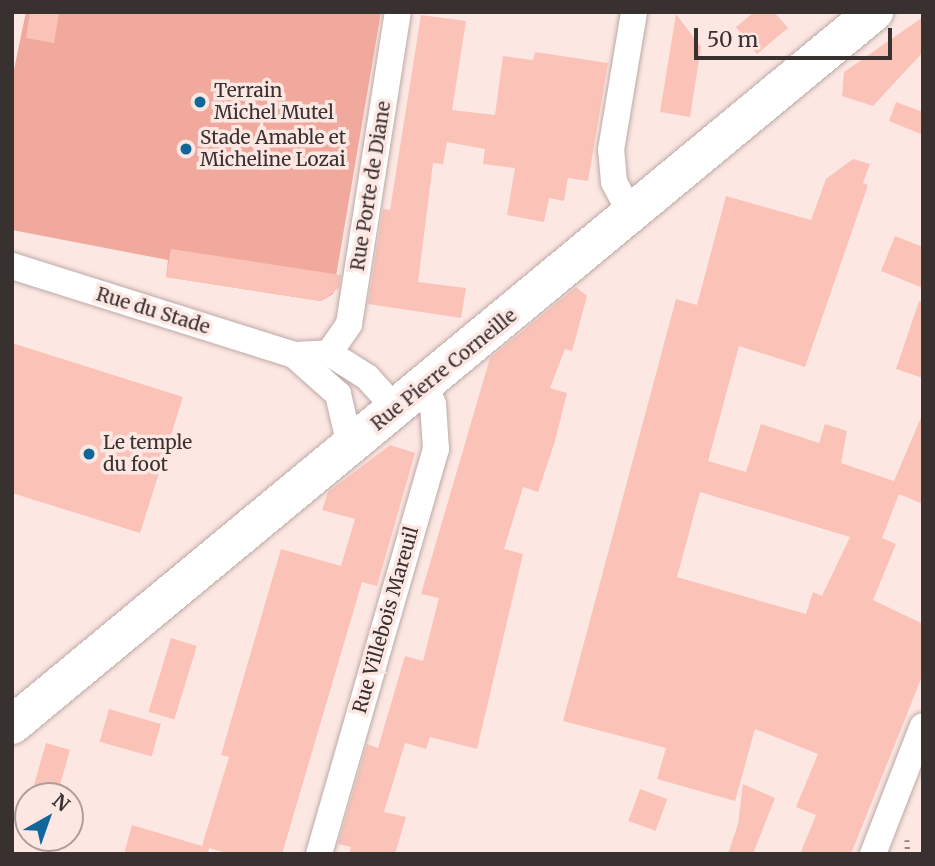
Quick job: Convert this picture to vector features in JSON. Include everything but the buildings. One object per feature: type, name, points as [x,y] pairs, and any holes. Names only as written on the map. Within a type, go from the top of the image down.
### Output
[{"type":"street","name":"Rue Porte de Diane","points":[[329,353],[349,324],[398,12]]},
{"type":"street","points":[[632,216],[614,182],[611,150],[634,12]]},
{"type":"street","name":"Rue Pierre Corneille","points":[[12,725],[632,216],[874,12]]},
{"type":"street","name":"Rue du Stade","points":[[12,266],[294,355],[329,353]]},
{"type":"street","points":[[329,353],[367,377],[396,409]]},
{"type":"street","name":"Rue du Stade","points":[[294,355],[338,394],[350,446]]},
{"type":"street","name":"Rue Villebois Mareuil","points":[[319,854],[436,449],[433,404],[425,385]]},
{"type":"street","points":[[873,854],[923,726]]},
{"type":"shaded area","name":"Terrain Michel Mutel","points":[[26,12],[381,12],[333,294],[321,301],[166,277],[168,260],[12,230],[12,79]]},
{"type":"place","name":"Terrain Michel Mutel","points":[[200,102]]},
{"type":"place","name":"Stade Amable et Micheline Lozai","points":[[186,149]]},
{"type":"place","name":"Le temple du foot","points":[[89,454]]}]
